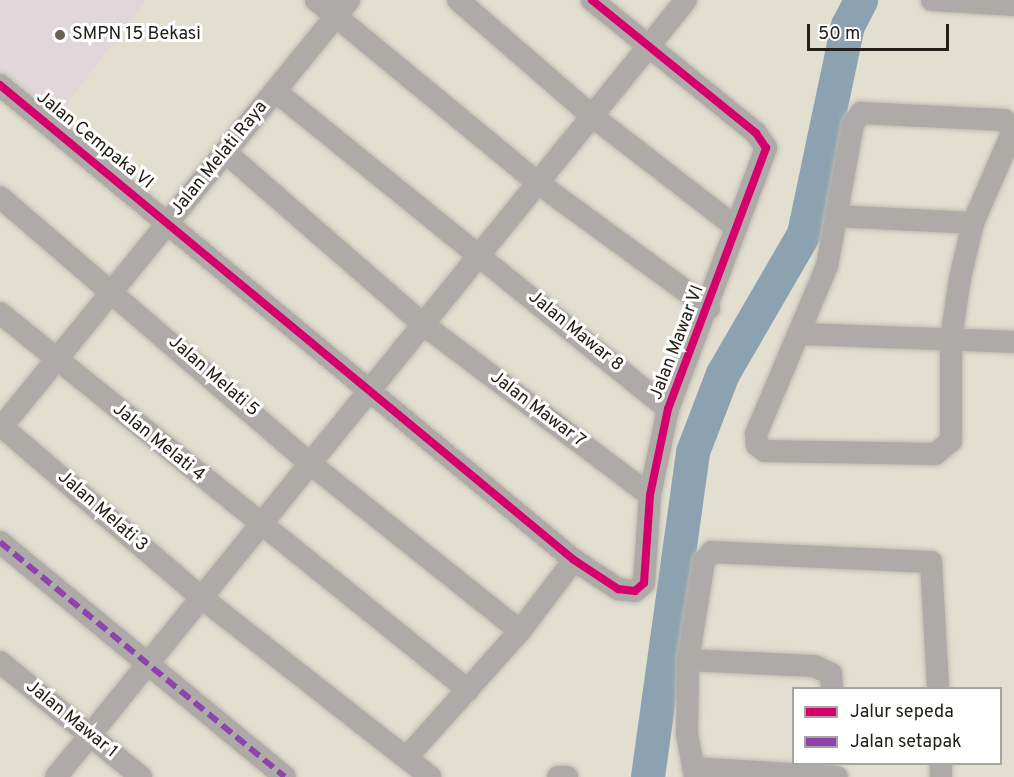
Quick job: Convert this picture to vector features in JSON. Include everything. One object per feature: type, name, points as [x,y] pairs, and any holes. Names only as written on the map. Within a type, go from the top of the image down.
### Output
[{"type":"street","points":[[316,0],[342,8],[538,183],[709,308]]},
{"type":"street","points":[[458,0],[592,116],[733,225]]},
{"type":"street","points":[[592,0],[648,47]]},
{"type":"street","points":[[56,777],[88,734],[147,666],[312,465],[686,0]]},
{"type":"street","points":[[932,0],[1014,5]]},
{"type":"street","name":"Jalan Melati Raya","points":[[1,427],[342,8]]},
{"type":"street","name":"Jalan Mawar VI","points":[[368,395],[574,560],[618,589],[640,588],[650,495],[668,409],[709,308],[733,225],[765,143],[648,47]]},
{"type":"street","name":"Jalan Cempaka VI","points":[[0,85],[169,221],[368,395]]},
{"type":"street","name":"Jalan Mawar 8","points":[[275,91],[481,255],[668,409]]},
{"type":"street","points":[[861,112],[1004,120],[1011,125],[1013,140],[973,223],[951,339],[951,434],[940,452],[765,451],[757,445],[756,434],[800,334],[829,258],[853,124],[861,112]]},
{"type":"street","name":"Jalan Mawar 7","points":[[225,152],[424,325],[650,495]]},
{"type":"street","name":"Jalan Melati 5","points":[[0,197],[113,290],[312,465],[520,631]]},
{"type":"street","points":[[836,216],[973,223]]},
{"type":"street","name":"Jalan Melati 4","points":[[0,313],[260,527],[468,690]]},
{"type":"street","points":[[800,334],[1014,342]]},
{"type":"street","name":"Jalan Melati 3","points":[[1,427],[202,598],[430,777]]},
{"type":"street","points":[[0,542],[147,666],[285,777]]},
{"type":"street","points":[[837,777],[694,772],[687,734],[688,660],[704,561],[712,552],[924,559],[934,568],[938,687]]},
{"type":"street","points":[[407,757],[520,631],[574,560]]},
{"type":"street","points":[[688,660],[814,666],[831,674],[831,687]]},
{"type":"street","name":"Jalan Mawar 1","points":[[0,662],[141,777]]},
{"type":"street","points":[[558,777],[566,777]]},
{"type":"shaded area","name":"SMPN 15 Bekasi","points":[[0,0],[146,0],[58,115],[0,70]]},
{"type":"waterway","points":[[648,777],[693,452],[723,374],[804,234],[848,26],[861,0]]},
{"type":"marked path","points":[[0,542],[285,777]]},
{"type":"cycle path","points":[[0,85],[574,560],[618,589],[635,591],[644,583],[650,495],[668,409],[766,148],[756,133],[592,0]]},
{"type":"place","name":"SMPN 15 Bekasi","points":[[60,35]]}]
